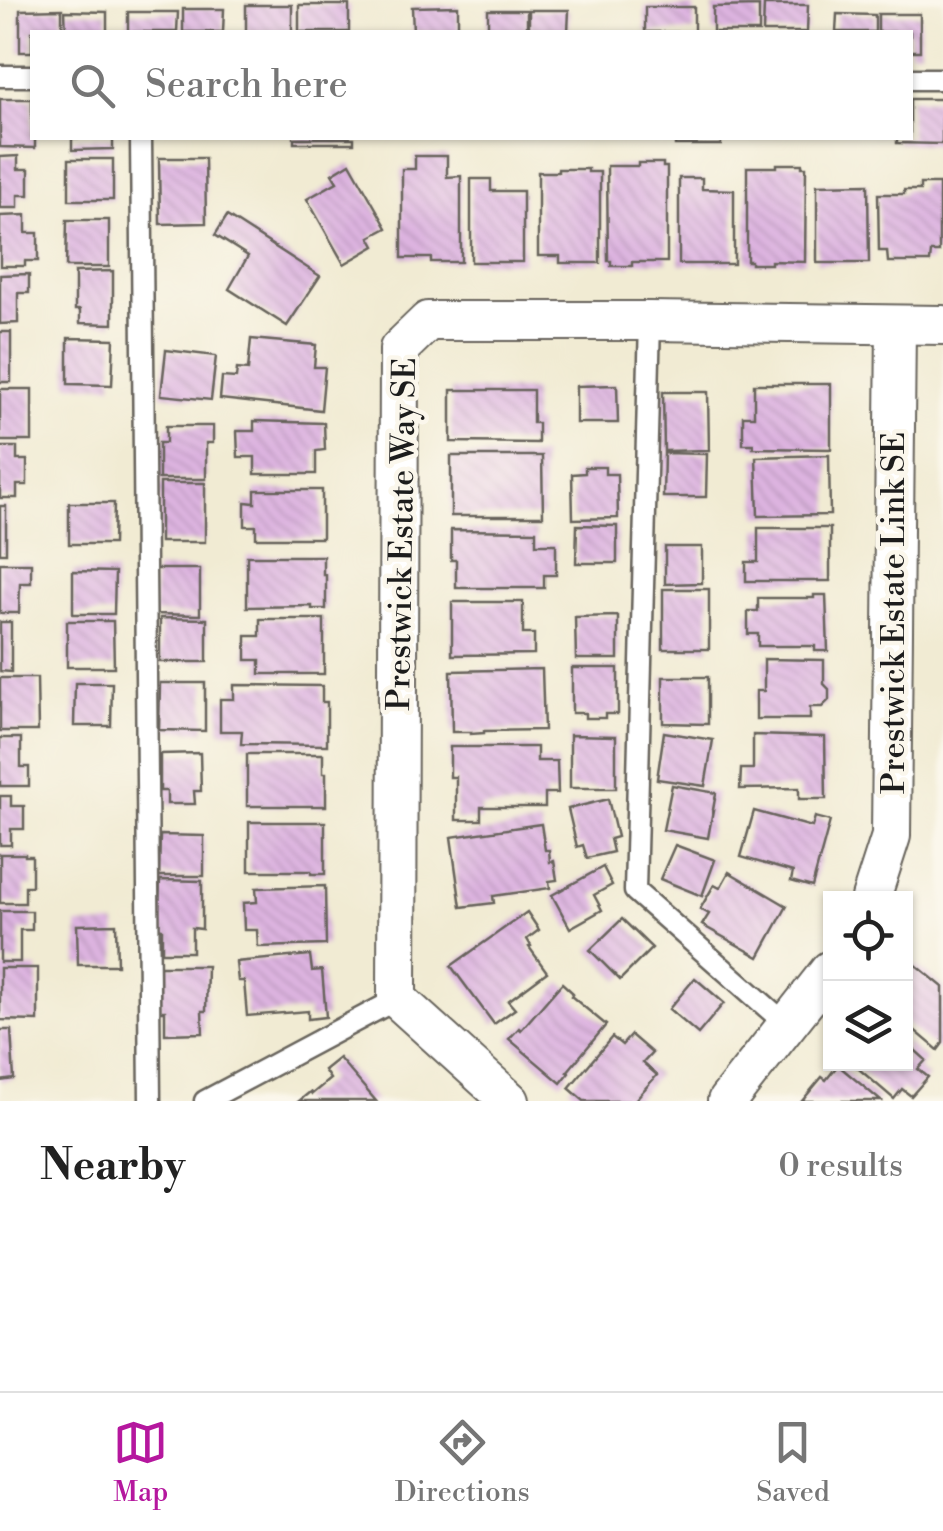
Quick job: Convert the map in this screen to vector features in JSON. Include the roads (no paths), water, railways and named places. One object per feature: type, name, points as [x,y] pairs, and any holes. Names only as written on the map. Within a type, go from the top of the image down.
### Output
[{"type":"street","name":"Prestwick Estate Way SE","points":[[398,999],[399,350],[428,321],[943,325]]},
{"type":"street","name":"Prestwick Estate Link SE","points":[[873,891],[892,836],[896,325]]},
{"type":"street","points":[[727,1101],[823,979]]},
{"type":"street","points":[[398,999],[510,1101]]},
{"type":"lane","points":[[0,76],[30,76]]},
{"type":"lane","points":[[913,79],[943,79]]},
{"type":"lane","points":[[142,140],[150,1101]]},
{"type":"lane","points":[[650,321],[635,891],[788,1025]]},
{"type":"lane","points":[[205,1101],[398,999]]}]
